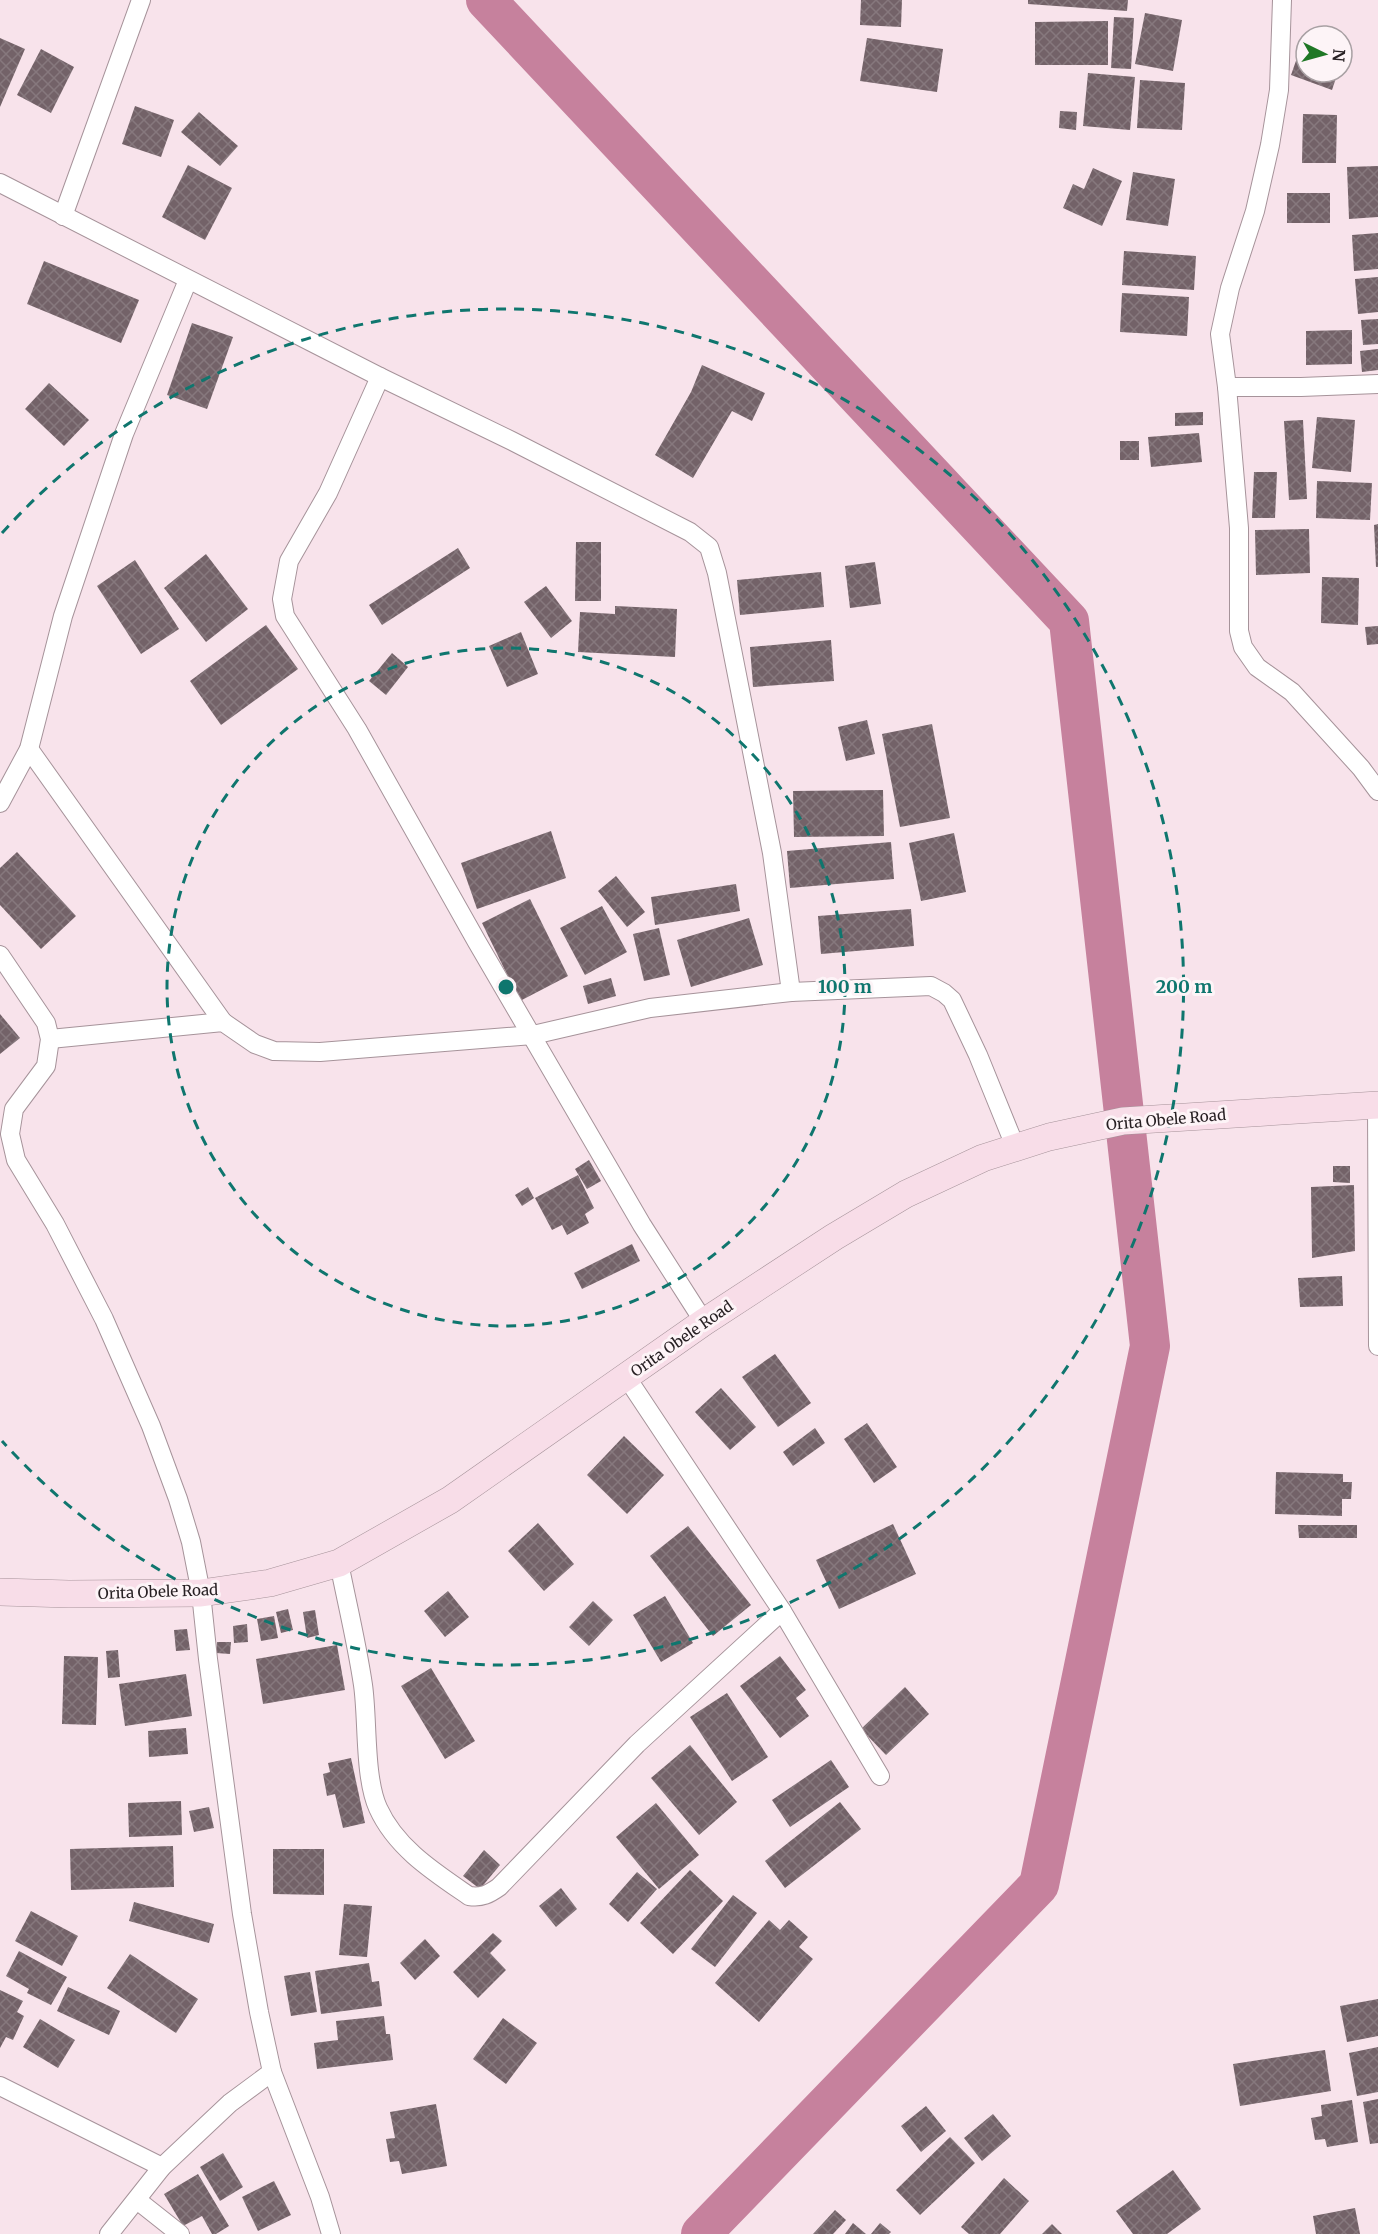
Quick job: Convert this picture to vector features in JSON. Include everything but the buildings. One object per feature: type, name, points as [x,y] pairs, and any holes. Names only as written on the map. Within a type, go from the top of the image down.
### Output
[{"type":"main road","name":"Orita Obele Road","points":[[0,1592],[135,1595],[201,1593],[270,1583],[339,1563],[450,1500],[705,1322],[834,1237],[906,1194],[983,1158],[1049,1137],[1123,1121],[1378,1105]]},
{"type":"street","points":[[63,216],[141,0]]},
{"type":"street","points":[[1282,0],[1279,90],[1270,145],[1255,211],[1230,288],[1220,334],[1227,387],[1239,528],[1239,631],[1243,647],[1257,667],[1292,692],[1361,768],[1378,791]]},
{"type":"street","points":[[0,183],[380,377],[680,526],[709,547],[717,573],[772,853],[790,992]]},
{"type":"street","points":[[0,804],[29,749],[63,616],[120,445],[188,280]]},
{"type":"street","points":[[380,377],[328,493],[289,561],[282,599],[285,616],[357,729],[477,942],[642,1225],[705,1322]]},
{"type":"street","points":[[1227,387],[1378,384]]},
{"type":"street","points":[[29,749],[224,1022],[255,1044],[274,1050],[320,1052],[533,1035],[650,1008],[790,992],[932,986],[952,1000],[978,1055],[1015,1146]]},
{"type":"street","points":[[0,955],[46,1023],[50,1040],[46,1066],[14,1109],[10,1134],[16,1160],[55,1224],[104,1318],[136,1389],[192,1542],[201,1593],[212,1694],[242,1914],[259,2012],[272,2072],[320,2197],[331,2234]]},
{"type":"street","points":[[50,1040],[224,1022]]},
{"type":"street","points":[[1378,1105],[1378,1346]]},
{"type":"street","points":[[627,1378],[782,1611],[880,1776]]},
{"type":"street","points":[[339,1563],[363,1686],[372,1785],[378,1807],[391,1829],[417,1860],[469,1896],[478,1897],[489,1894],[499,1887],[637,1744],[782,1611]]},
{"type":"street","points":[[110,2234],[162,2168],[230,2103],[272,2072]]},
{"type":"street","points":[[0,2086],[162,2168]]},
{"type":"street","points":[[137,2200],[180,2234]]},
{"type":"waterway","points":[[486,0],[1069,621],[1150,1346],[1039,1885],[701,2234]]}]
